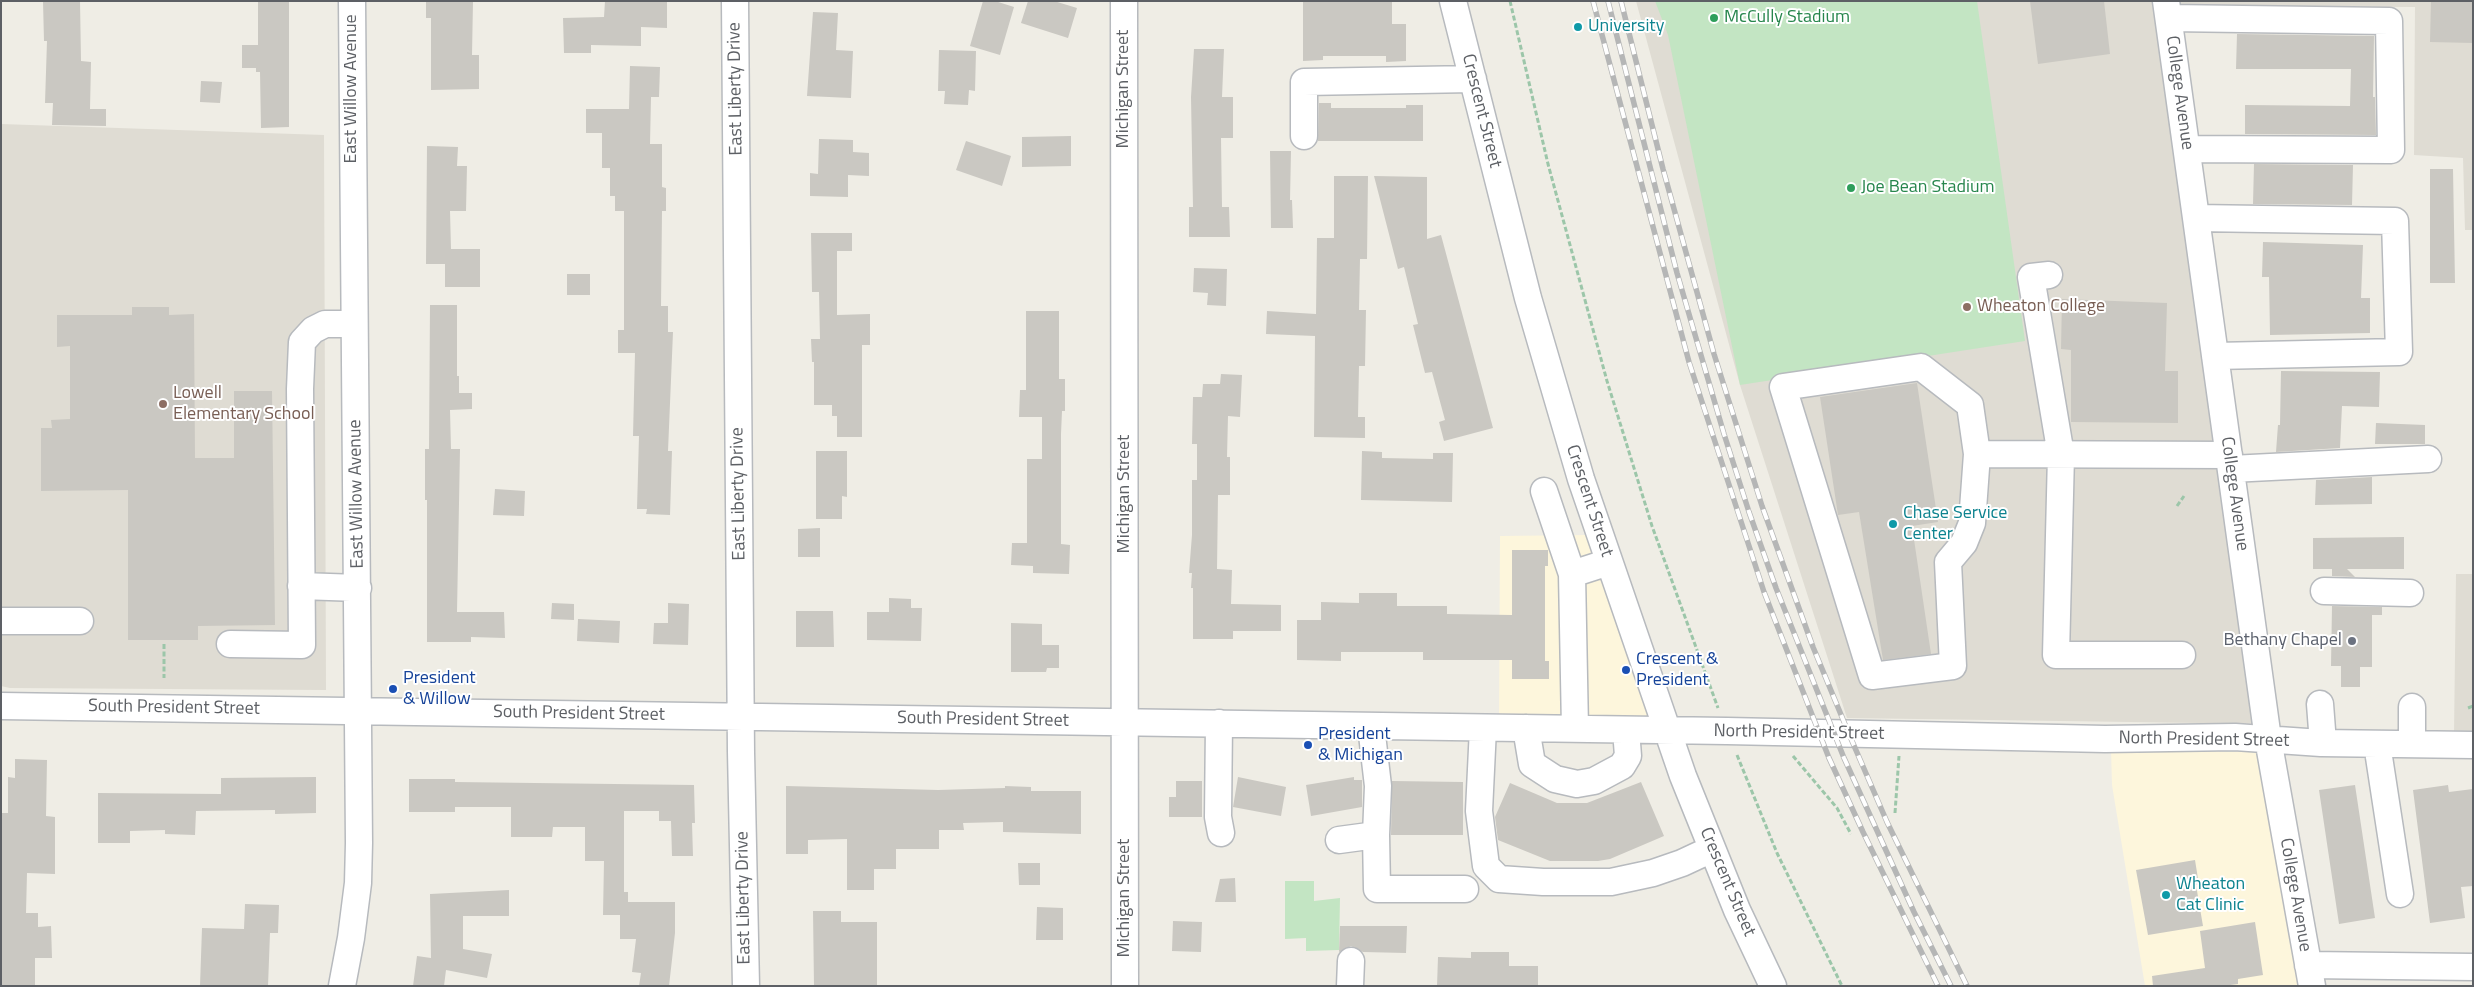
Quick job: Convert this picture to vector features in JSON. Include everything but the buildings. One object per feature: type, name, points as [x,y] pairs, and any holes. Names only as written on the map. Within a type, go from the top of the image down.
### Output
[{"type":"street","name":"East Willow Avenue","points":[[342,986],[351,938],[358,883],[358,588],[352,1]]},
{"type":"street","name":"East Liberty Drive","points":[[735,1],[741,716],[746,986]]},
{"type":"street","name":"Michigan Street","points":[[1124,1],[1125,986]]},
{"type":"street","name":"Crescent Street","points":[[1453,1],[1528,298],[1554,390],[1609,562],[1667,730],[1712,849],[1737,910],[1773,986]]},
{"type":"street","points":[[2168,10],[2389,21],[2391,150],[2187,149]]},
{"type":"street","name":"College Avenue","points":[[2168,10],[2268,739],[2310,975]]},
{"type":"street","points":[[1304,136],[1304,82],[1473,78]]},
{"type":"street","points":[[2196,218],[2395,221],[2399,352],[2215,356]]},
{"type":"street","points":[[2049,274],[2031,277],[2061,455],[2056,655],[2182,655]]},
{"type":"street","points":[[230,644],[302,644],[300,389],[302,342],[313,330],[325,324],[354,324]]},
{"type":"street","points":[[1921,368],[1970,405],[1977,454],[1972,523],[1964,543],[1948,562],[1954,666],[1872,676],[1783,387],[1921,368]]},
{"type":"street","points":[[1977,454],[2061,455],[2230,462],[2428,459]]},
{"type":"street","points":[[1544,491],[1572,574],[1575,729]]},
{"type":"street","points":[[1572,574],[1609,562]]},
{"type":"street","points":[[301,586],[358,588]]},
{"type":"street","points":[[2324,591],[2410,593]]},
{"type":"street","points":[[1,621],[80,621]]},
{"type":"street","points":[[2320,704],[2323,743]]},
{"type":"street","name":"South President Street","points":[[1,706],[1126,722]]},
{"type":"street","points":[[2412,707],[2412,744]]},
{"type":"street","name":"North President Street","points":[[1126,722],[2105,739],[2235,737],[2323,743],[2473,745]]},
{"type":"street","points":[[1219,723],[1218,817],[1221,833]]},
{"type":"street","points":[[1371,726],[1378,786],[1376,835],[1377,889],[1465,889]]},
{"type":"street","points":[[1483,728],[1480,820],[1486,866],[1500,879],[1543,882],[1611,882],[1668,868],[1712,849]]},
{"type":"street","points":[[1526,728],[1532,764],[1555,780],[1577,784],[1594,781],[1622,766],[1628,756],[1626,730]]},
{"type":"street","points":[[2377,744],[2400,894]]},
{"type":"street","points":[[1339,840],[1376,835]]},
{"type":"street","points":[[2310,975],[2473,967]]},
{"type":"path","points":[[1510,1],[1548,164],[1607,381],[1652,526],[1715,700]]},
{"type":"path","points":[[2177,506],[2184,496]]},
{"type":"path","points":[[164,644],[164,678]]},
{"type":"path","points":[[2468,708],[2473,706]]},
{"type":"path","points":[[1738,757],[1777,853],[1842,986]]},
{"type":"path","points":[[1795,758],[1837,808],[1851,834]]},
{"type":"path","points":[[1895,813],[1899,760]]},
{"type":"shaded area","name":"Wheaton College","points":[[1636,1],[2473,1],[2473,230],[2465,230],[2463,158],[2414,155],[2415,7],[2174,6],[2273,724],[1847,718],[1740,385]]},
{"type":"shaded area","name":"Lowell Elementary School","points":[[1,124],[324,135],[326,690],[10,688],[1,686]]},
{"type":"shaded area","points":[[1586,535],[1655,722],[1499,720],[1500,536]]},
{"type":"shaded area","points":[[2456,574],[2473,574],[2473,735],[2454,735]]},
{"type":"shaded area","points":[[2111,750],[2262,752],[2299,986],[2145,986],[2112,785]]},
{"type":"green space","name":"Joe Bean Stadium","points":[[1655,1],[1977,1],[2025,341],[1740,385],[1668,35]]},
{"type":"green space","points":[[1285,881],[1314,881],[1314,901],[1340,898],[1339,950],[1306,951],[1306,938],[1285,939]]},
{"type":"railway","points":[[1593,1],[1689,362],[1764,592],[1829,758],[1938,986]]},
{"type":"railway","points":[[1608,1],[1677,273],[1749,512],[1776,588],[1844,758],[1914,912],[1951,986]]},
{"type":"railway","points":[[1621,1],[1663,169],[1714,354],[1762,506],[1813,647],[1849,734],[1887,822],[1967,986]]},
{"type":"place","name":"McCully Stadium","points":[[1714,18]]},
{"type":"place","name":"University","points":[[1578,27]]},
{"type":"place","name":"Joe Bean Stadium","points":[[1851,188]]},
{"type":"place","name":"Wheaton College","points":[[1967,307]]},
{"type":"place","name":"Lowell Elementary School","points":[[163,404]]},
{"type":"place","name":"Chase Service Center","points":[[1893,524]]},
{"type":"place","name":"Bethany Chapel","points":[[2352,641]]},
{"type":"place","name":"Crescent & President","points":[[1626,670]]},
{"type":"place","name":"President & Willow","points":[[393,689]]},
{"type":"place","name":"President & Michigan","points":[[1308,745]]},
{"type":"place","name":"Wheaton Cat Clinic","points":[[2166,895]]}]
